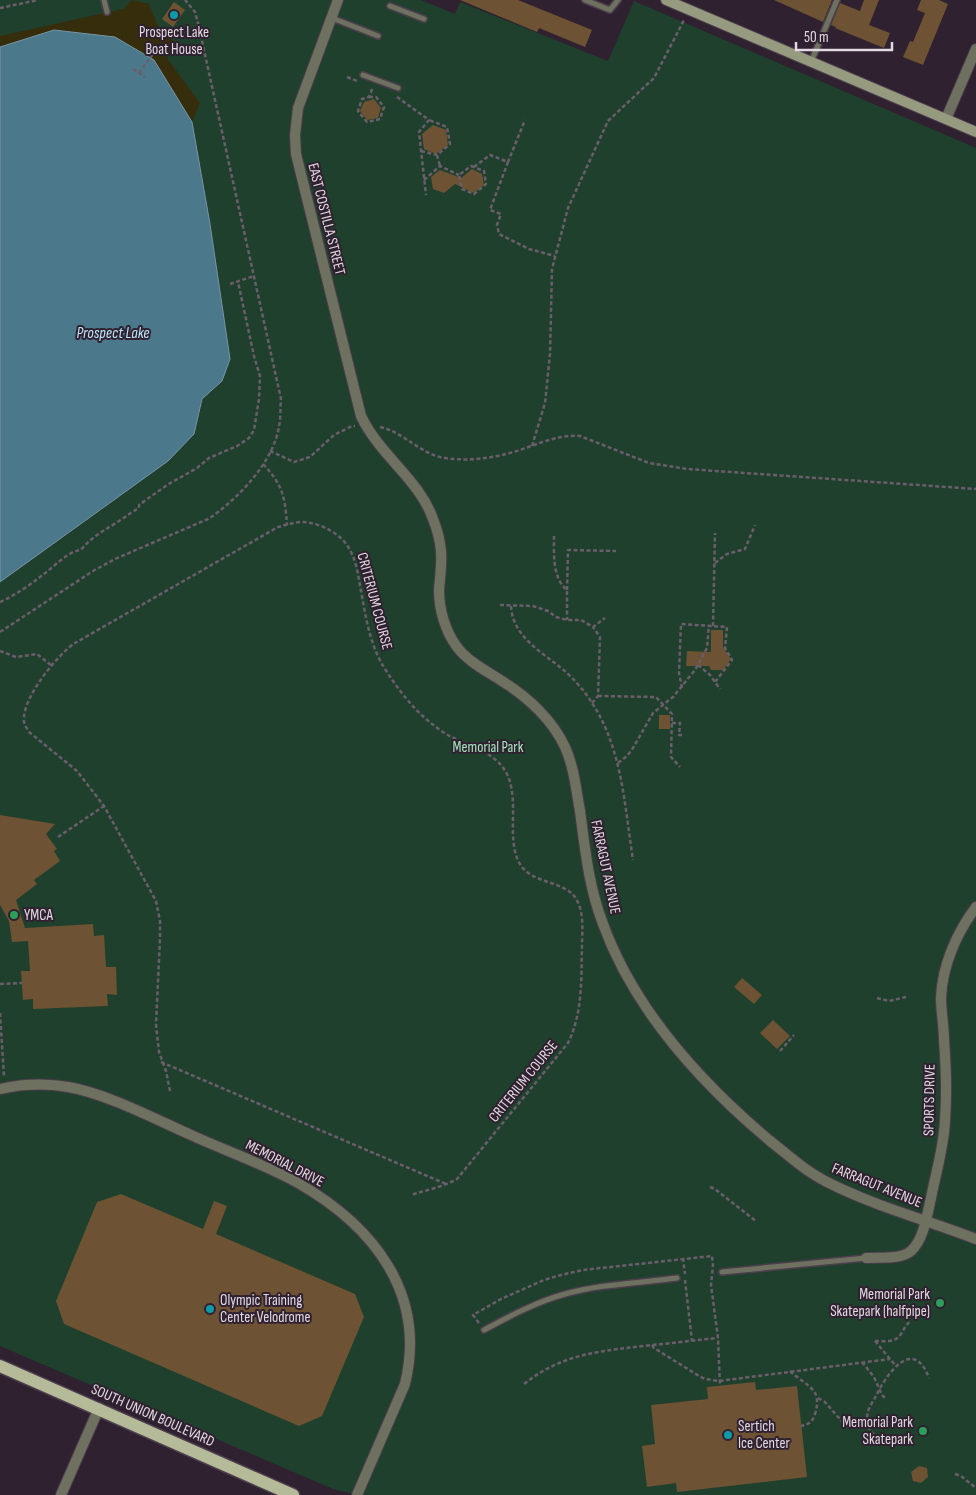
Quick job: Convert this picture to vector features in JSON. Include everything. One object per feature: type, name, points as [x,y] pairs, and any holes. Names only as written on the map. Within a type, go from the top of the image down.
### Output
[{"type":"main road","points":[[666,0],[976,132]]},
{"type":"main road","name":"SOUTH UNION BOULEVARD","points":[[0,1366],[293,1495]]},
{"type":"street","name":"EAST COSTILLA STREET","points":[[338,0],[298,108],[295,135],[296,154],[356,399],[366,427],[376,444]]},
{"type":"street","points":[[946,119],[976,49]]},
{"type":"street","name":"FARRAGUT AVENUE","points":[[376,444],[416,487],[432,517],[441,550],[440,606],[448,630],[457,647],[477,665],[508,685],[532,704],[550,722],[564,746],[574,775],[591,880],[602,924],[617,958],[648,1009],[684,1055],[721,1096],[802,1168],[846,1191],[976,1239]]},
{"type":"street","name":"SPORTS DRIVE","points":[[866,1258],[894,1257],[911,1251],[926,1220],[940,1158],[946,1120],[942,988],[954,944],[962,927],[976,907]]},
{"type":"street","name":"MEMORIAL DRIVE","points":[[3,1088],[34,1084],[60,1086],[86,1091],[112,1101],[296,1182],[336,1210],[374,1244],[395,1275],[402,1295],[407,1313],[410,1349],[409,1367],[405,1384],[357,1495]]},
{"type":"street","points":[[61,1495],[99,1408]]},
{"type":"lane","points":[[104,0],[107,12]]},
{"type":"lane","points":[[585,0],[610,10],[618,0]]},
{"type":"lane","points":[[811,62],[837,0]]},
{"type":"lane","points":[[390,6],[424,20]]},
{"type":"lane","points":[[332,18],[378,36]]},
{"type":"lane","points":[[363,75],[398,88]]},
{"type":"lane","points":[[722,1272],[866,1258]]},
{"type":"lane","points":[[484,1330],[520,1311],[566,1294],[600,1287],[677,1278]]},
{"type":"path","points":[[0,8],[38,0]]},
{"type":"path","points":[[0,632],[93,571],[115,559],[208,519],[222,511],[239,495],[263,464],[279,428],[280,399],[254,276],[198,22],[194,12],[185,0]]},
{"type":"path","points":[[532,446],[545,403],[550,354],[552,269],[568,208],[608,121],[654,78],[689,10]]},
{"type":"path","points":[[139,73],[158,47]]},
{"type":"path","points":[[133,68],[145,77]]},
{"type":"path","points":[[347,77],[364,84]]},
{"type":"path","points":[[369,97],[376,80]]},
{"type":"path","points":[[391,94],[400,98],[429,120],[447,127],[450,144],[437,156]]},
{"type":"path","points":[[369,97],[376,97],[384,107],[380,119],[367,122],[358,111],[362,99],[369,97]]},
{"type":"path","points":[[426,195],[419,132],[429,120]]},
{"type":"path","points":[[525,120],[490,210],[501,214],[497,225],[500,234],[529,249],[556,256]]},
{"type":"path","points":[[420,151],[437,156]]},
{"type":"path","points":[[459,175],[490,155],[508,162]]},
{"type":"path","points":[[437,156],[440,166],[459,175]]},
{"type":"path","points":[[424,180],[440,166]]},
{"type":"path","points":[[459,175],[462,188],[474,194],[486,184],[484,171],[474,167]]},
{"type":"path","points":[[230,284],[254,276]]},
{"type":"path","points":[[0,602],[10,598],[73,551],[81,550],[88,541],[122,520],[128,513],[139,508],[139,505],[167,485],[197,468],[209,458],[237,446],[249,438],[254,430],[259,399],[260,376],[238,282]]},
{"type":"path","points":[[270,451],[294,462],[310,457],[334,435],[352,426],[374,426],[387,429],[401,435],[432,455],[444,458],[482,459],[506,454],[557,437],[569,435],[580,436],[649,463],[687,469],[976,489]]},
{"type":"path","points":[[263,464],[274,475],[285,499],[287,525]]},
{"type":"path","name":"CRITERIUM COURSE","points":[[170,1091],[166,1071],[161,1062],[156,1025],[160,938],[159,911],[152,892],[104,806],[77,771],[36,738],[25,725],[26,709],[51,665],[66,649],[269,532],[287,525],[304,522],[320,526],[335,533],[350,549],[356,566],[373,645],[387,672],[418,713],[448,734],[499,762],[510,781],[514,849],[517,859],[522,868],[530,875],[574,895],[582,912],[581,994],[577,1019],[568,1043],[457,1179],[447,1185],[436,1186],[411,1195]]},
{"type":"path","points":[[715,563],[727,554],[745,549],[755,525]]},
{"type":"path","points":[[713,626],[715,534]]},
{"type":"path","points":[[554,536],[553,561],[562,586],[567,590]]},
{"type":"path","points":[[567,620],[568,550],[616,551]]},
{"type":"path","points":[[500,605],[533,606],[548,611],[556,617],[567,620],[580,620],[593,627],[600,637],[598,696],[592,703]]},
{"type":"path","points":[[511,606],[511,616],[516,628],[524,639],[546,655],[574,680],[592,703],[610,736],[618,764],[633,860]]},
{"type":"path","points":[[593,627],[605,618]]},
{"type":"path","points":[[682,688],[680,673],[682,624],[727,627],[725,648],[732,660],[715,682]]},
{"type":"path","points":[[618,764],[633,748],[652,713],[682,688],[698,666],[708,648],[708,625]]},
{"type":"path","points":[[0,651],[16,657],[37,654],[51,665]]},
{"type":"path","points":[[698,666],[710,675],[720,689]]},
{"type":"path","points":[[598,696],[656,697],[672,714],[671,757],[680,767]]},
{"type":"path","points":[[672,723],[680,723],[679,735],[682,734]]},
{"type":"path","points":[[58,837],[104,806]]},
{"type":"path","points":[[0,984],[22,983]]},
{"type":"path","points":[[877,998],[889,1001],[906,997]]},
{"type":"path","points":[[0,1013],[3,1088]]},
{"type":"path","points":[[780,1051],[794,1035]]},
{"type":"path","points":[[161,1062],[447,1185]]},
{"type":"path","points":[[710,1187],[756,1221]]},
{"type":"path","points":[[683,1258],[692,1341]]},
{"type":"path","points":[[896,1366],[875,1341],[898,1338],[904,1327],[911,1321]]},
{"type":"path","points":[[524,1384],[545,1370],[571,1358],[595,1351],[718,1338]]},
{"type":"path","points":[[652,1345],[699,1376],[712,1380],[890,1359]]},
{"type":"path","points":[[874,1435],[869,1429],[866,1420],[868,1412],[880,1388],[896,1366],[903,1360],[912,1358],[923,1366],[929,1378]]},
{"type":"path","points":[[862,1362],[886,1399]]},
{"type":"path","points":[[790,1371],[815,1391],[818,1398],[813,1421],[801,1426]]},
{"type":"path","points":[[818,1398],[825,1402],[846,1426],[856,1428],[868,1425]]},
{"type":"path","points":[[955,1474],[961,1476],[976,1488]]},
{"type":"green space","name":"Memorial Park","points":[[0,0],[421,0],[455,14],[460,2],[608,61],[634,1],[976,148],[976,1495],[359,1495],[333,1489],[0,1346]]},
{"type":"sand","points":[[132,0],[149,4],[158,26],[177,44],[167,58],[200,103],[192,122],[154,60],[54,30],[0,47],[0,36],[123,9]]},
{"type":"water","name":"Prospect Lake","points":[[54,30],[115,37],[154,60],[192,122],[210,224],[230,359],[222,381],[202,399],[194,434],[168,461],[0,582],[0,47]]},
{"type":"building","points":[[460,0],[518,0],[592,30],[585,47],[539,28],[537,32]]},
{"type":"building","points":[[774,0],[832,0],[823,22]]},
{"type":"building","points":[[864,0],[879,0],[869,25],[890,33],[884,48],[831,25],[840,3],[860,11]]},
{"type":"building","points":[[921,0],[939,0],[948,4],[923,65],[903,57],[910,41],[913,42],[925,13],[917,10]]},
{"type":"building","name":"Prospect Lake Boat House","points":[[174,2],[185,10],[173,27],[162,19]]},
{"type":"building","points":[[374,99],[381,108],[378,118],[367,120],[360,111],[364,102]]},
{"type":"building","points":[[433,125],[446,130],[448,145],[436,154],[424,149],[422,134]]},
{"type":"building","points":[[472,169],[482,174],[484,185],[474,193],[455,184],[444,193],[433,189],[431,177],[440,170],[461,178]]},
{"type":"building","points":[[711,630],[723,630],[723,647],[731,659],[723,670],[711,670],[709,666],[686,666],[687,651],[711,652]]},
{"type":"building","points":[[659,715],[670,715],[670,729],[659,729]]},
{"type":"building","name":"YMCA","points":[[0,815],[55,824],[46,834],[57,849],[54,851],[60,861],[34,880],[37,884],[16,900],[25,928],[93,924],[94,936],[104,935],[106,967],[116,967],[117,995],[107,994],[108,1006],[33,1009],[33,999],[23,1000],[21,971],[30,971],[28,941],[12,942],[9,921],[0,905]]},
{"type":"building","points":[[742,978],[762,995],[754,1004],[734,987]]},
{"type":"building","points":[[773,1020],[790,1036],[777,1049],[760,1033]]},
{"type":"building","name":"Olympic Training Center Velodrome","points":[[121,1194],[203,1229],[214,1201],[227,1206],[216,1234],[355,1294],[364,1317],[322,1416],[299,1426],[64,1324],[56,1301],[97,1202]]},
{"type":"building","name":"Sertich Ice Center","points":[[755,1382],[756,1390],[797,1386],[807,1477],[677,1492],[676,1483],[647,1487],[642,1446],[655,1444],[651,1405],[708,1399],[707,1387]]},
{"type":"building","points":[[919,1466],[927,1468],[928,1477],[921,1483],[913,1481],[911,1472]]},
{"type":"place","name":"Prospect Lake Boat House","points":[[174,15]]},
{"type":"place","name":"YMCA","points":[[14,915]]},
{"type":"place","name":"Memorial Park Skatepark (halfpipe)","points":[[940,1303]]},
{"type":"place","name":"Olympic Training Center Velodrome","points":[[210,1309]]},
{"type":"place","name":"Memorial Park Skatepark","points":[[923,1431]]},
{"type":"place","name":"Sertich Ice Center","points":[[728,1435]]}]
